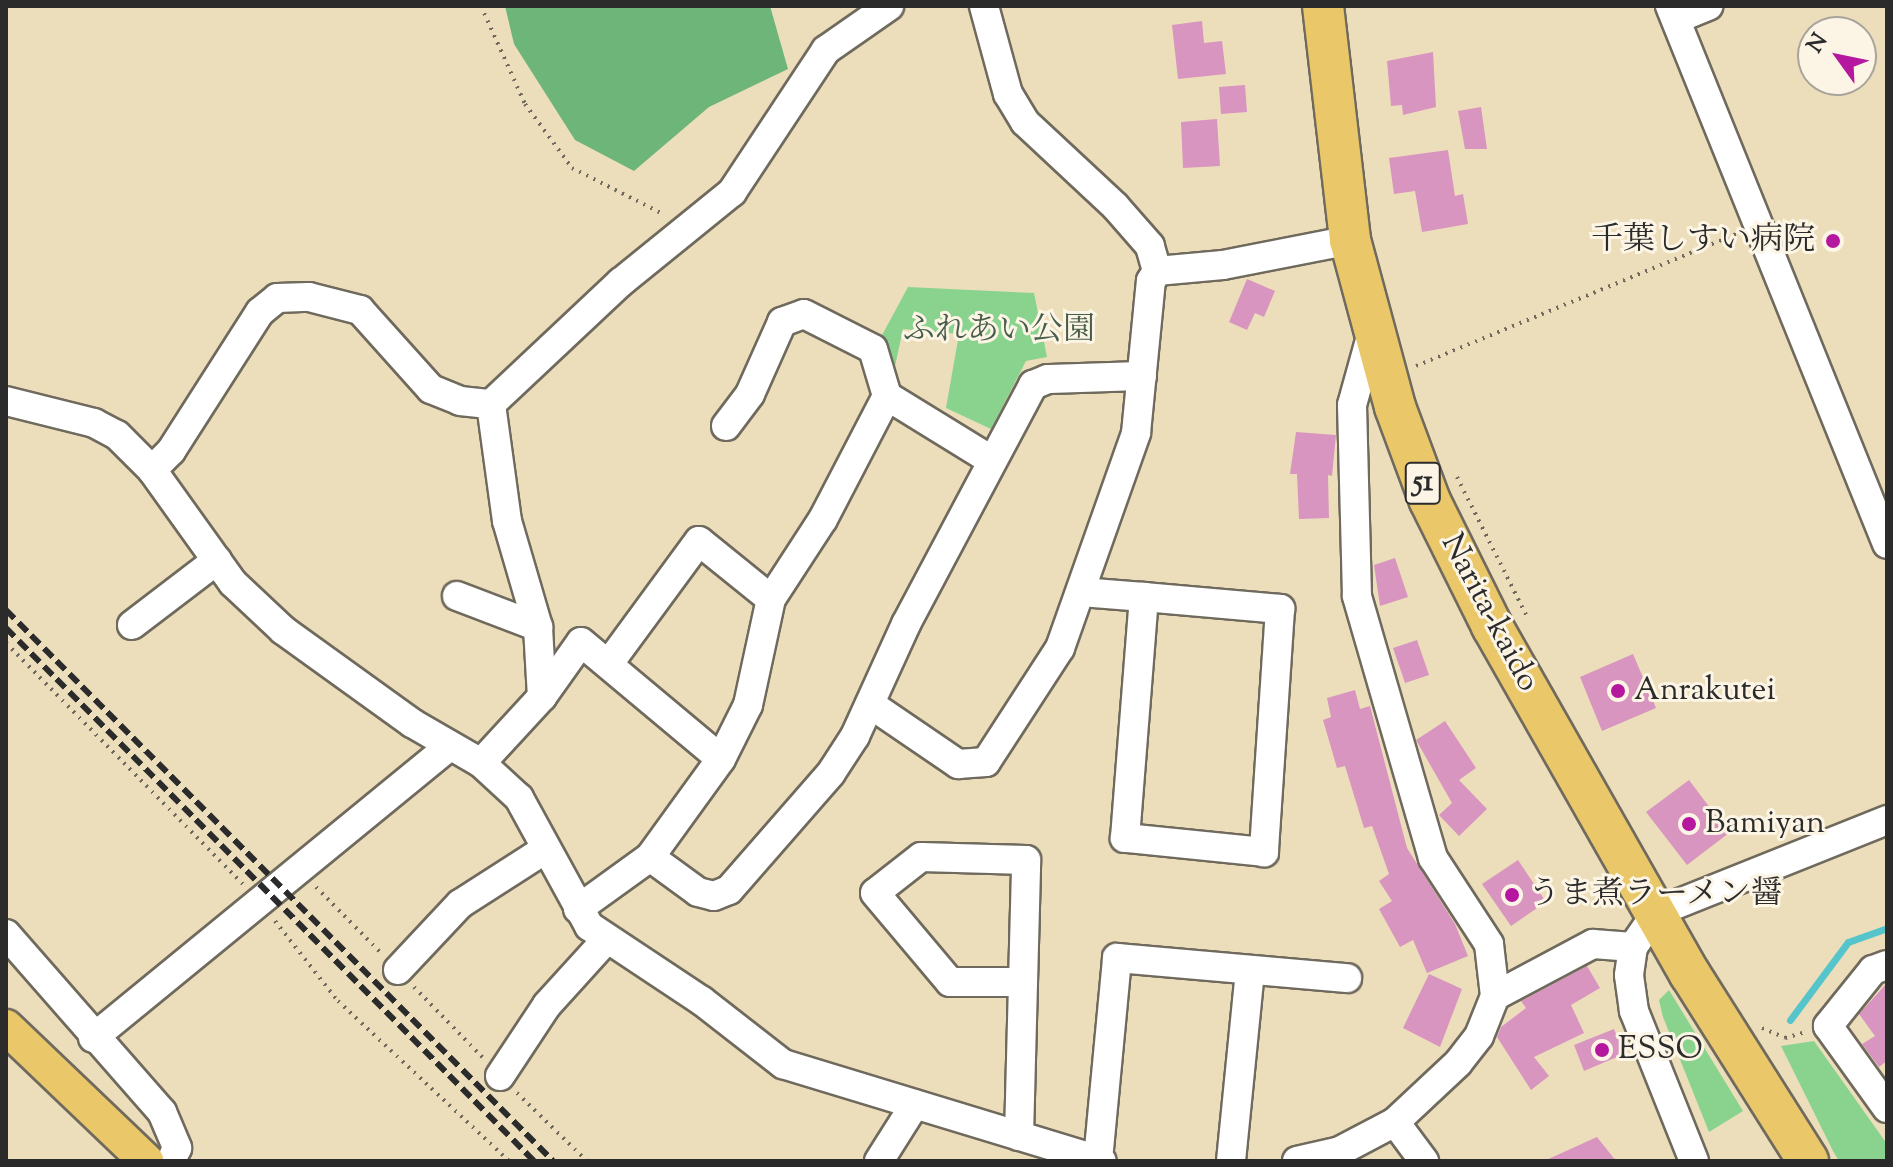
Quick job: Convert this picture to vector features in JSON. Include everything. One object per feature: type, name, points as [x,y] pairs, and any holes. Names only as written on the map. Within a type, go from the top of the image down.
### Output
[{"type":"highway","name":"Narita-kaido","points":[[1323,6],[1350,240],[1372,333],[1437,515],[1492,626],[1690,974],[1808,1161]]},
{"type":"main road","points":[[6,1027],[146,1161]]},
{"type":"street","points":[[152,470],[171,451],[260,312],[277,298],[309,297],[360,310],[431,389],[460,401],[491,404],[621,282],[693,229],[732,192],[826,50],[889,6]]},
{"type":"street","points":[[870,704],[958,764],[986,762],[1060,648],[1136,433],[1151,281],[1157,271],[1150,246],[1115,206],[1025,122],[1008,94],[984,6]]},
{"type":"street","points":[[1708,6],[1673,13],[1887,544]]},
{"type":"street","points":[[1157,271],[1223,265],[1350,240]]},
{"type":"street","points":[[726,426],[750,394],[782,322],[804,314],[873,349],[887,396],[991,460]]},
{"type":"street","points":[[1297,1161],[1340,1151],[1395,1122],[1458,1063],[1479,1036],[1495,996],[1489,944],[1433,858],[1357,596],[1352,405],[1372,333]]},
{"type":"street","points":[[650,857],[698,892],[714,896],[729,890],[831,773],[870,704],[991,460],[1033,385],[1048,379],[1142,376]]},
{"type":"street","points":[[578,909],[650,857],[721,759],[748,705],[771,599],[823,519],[887,396]]},
{"type":"street","points":[[6,401],[94,423],[117,435],[152,470],[233,583],[283,630],[450,746],[481,763],[519,798],[578,909],[606,940],[702,1001],[783,1064],[1100,1160],[1117,958],[1347,978]]},
{"type":"street","points":[[491,404],[507,521],[538,627],[542,697]]},
{"type":"street","points":[[610,662],[699,541],[771,599]]},
{"type":"street","points":[[132,625],[217,560]]},
{"type":"street","points":[[1081,592],[1144,597],[1280,609],[1264,852],[1125,838],[1144,597]]},
{"type":"street","points":[[457,596],[538,627]]},
{"type":"street","points":[[481,763],[542,697],[581,642],[610,662],[721,759]]},
{"type":"street","points":[[93,1038],[450,746]]},
{"type":"street","points":[[1694,1161],[1634,1011],[1629,975],[1633,947],[1657,912],[1887,820]]},
{"type":"street","points":[[398,970],[460,904],[544,850]]},
{"type":"street","points":[[1019,1136],[1023,982],[1026,860],[921,857],[875,893],[950,982],[1023,982]]},
{"type":"street","points":[[6,934],[93,1038],[162,1112],[177,1148],[171,1161]]},
{"type":"street","points":[[500,1076],[547,1005],[606,940]]},
{"type":"street","points":[[1495,996],[1593,944],[1633,947]]},
{"type":"street","points":[[1887,965],[1873,970],[1828,1026],[1887,1108]]},
{"type":"street","points":[[1231,1161],[1250,970]]},
{"type":"street","points":[[879,1161],[915,1104]]},
{"type":"street","points":[[1395,1122],[1424,1161]]},
{"type":"path","points":[[481,6],[525,104],[572,168],[693,229]]},
{"type":"path","points":[[1413,367],[1758,225]]},
{"type":"path","points":[[1408,352],[1418,380]]},
{"type":"path","points":[[1455,473],[1526,615]]},
{"type":"path","points":[[298,868],[587,1161]]},
{"type":"path","points":[[1757,1025],[1785,1038],[1828,1026]]},
{"type":"green space","points":[[505,6],[770,6],[788,69],[709,107],[634,171],[575,140],[514,44]]},
{"type":"green space","name":"ふれあい公園","points":[[908,287],[1034,293],[1047,357],[1026,361],[991,429],[946,408],[959,334],[903,329],[894,371],[881,337]]},
{"type":"green space","points":[[1669,990],[1743,1111],[1709,1132],[1663,1017],[1659,1000]]},
{"type":"green space","points":[[1814,1041],[1887,1144],[1887,1161],[1839,1161],[1781,1046]]},
{"type":"building","points":[[1202,21],[1204,43],[1222,41],[1226,74],[1178,79],[1172,25]]},
{"type":"building","points":[[1433,52],[1436,107],[1403,115],[1402,105],[1391,106],[1387,61]]},
{"type":"building","points":[[1245,85],[1247,112],[1221,114],[1219,87]]},
{"type":"building","points":[[1481,107],[1487,149],[1465,149],[1458,111]]},
{"type":"building","points":[[1217,119],[1220,166],[1183,168],[1181,122]]},
{"type":"building","points":[[1448,150],[1455,196],[1463,194],[1468,224],[1422,232],[1415,191],[1394,194],[1389,158]]},
{"type":"building","points":[[1247,279],[1275,291],[1264,317],[1255,313],[1247,330],[1229,322]]},
{"type":"building","points":[[1296,432],[1336,435],[1332,476],[1328,475],[1329,518],[1299,519],[1297,474],[1290,474]]},
{"type":"building","points":[[1395,558],[1408,597],[1380,606],[1374,565]]},
{"type":"building","points":[[1417,640],[1429,675],[1405,683],[1393,648]]},
{"type":"building","points":[[1633,654],[1656,708],[1602,731],[1580,677]]},
{"type":"building","points":[[1355,690],[1360,709],[1370,706],[1407,848],[1455,924],[1468,956],[1427,973],[1413,940],[1400,947],[1379,909],[1392,901],[1379,881],[1389,874],[1372,826],[1364,828],[1345,766],[1337,768],[1323,720],[1331,717],[1327,698]]},
{"type":"building","points":[[1445,721],[1476,768],[1459,780],[1487,809],[1459,836],[1439,815],[1452,803],[1416,740]]},
{"type":"building","points":[[1689,780],[1729,833],[1687,865],[1646,812]]},
{"type":"building","points":[[1518,860],[1546,902],[1511,926],[1482,884]]},
{"type":"building","points":[[1587,966],[1600,988],[1571,1005],[1584,1033],[1534,1057],[1549,1076],[1531,1090],[1497,1037],[1501,1027],[1526,1008],[1521,1001]]},
{"type":"building","points":[[1429,974],[1462,989],[1440,1047],[1403,1028]]},
{"type":"building","points":[[1887,983],[1887,1061],[1879,1067],[1862,1044],[1875,1036],[1859,1014]]},
{"type":"building","points":[[1614,1029],[1624,1054],[1584,1071],[1574,1045]]},
{"type":"building","points":[[1597,1137],[1616,1161],[1544,1161]]},
{"type":"waterway","points":[[1790,1020],[1848,942],[1887,928]]},
{"type":"railway","points":[[6,610],[553,1161]]},
{"type":"railway","points":[[6,628],[534,1161]]},
{"type":"place","name":"千葉しすい病院","points":[[1833,241]]},
{"type":"place","name":"Anrakutei","points":[[1618,691]]},
{"type":"place","name":"Bamiyan","points":[[1689,824]]},
{"type":"place","name":"うま煮ラーメン醤","points":[[1512,895]]},
{"type":"place","name":"ESSO","points":[[1602,1050]]}]
